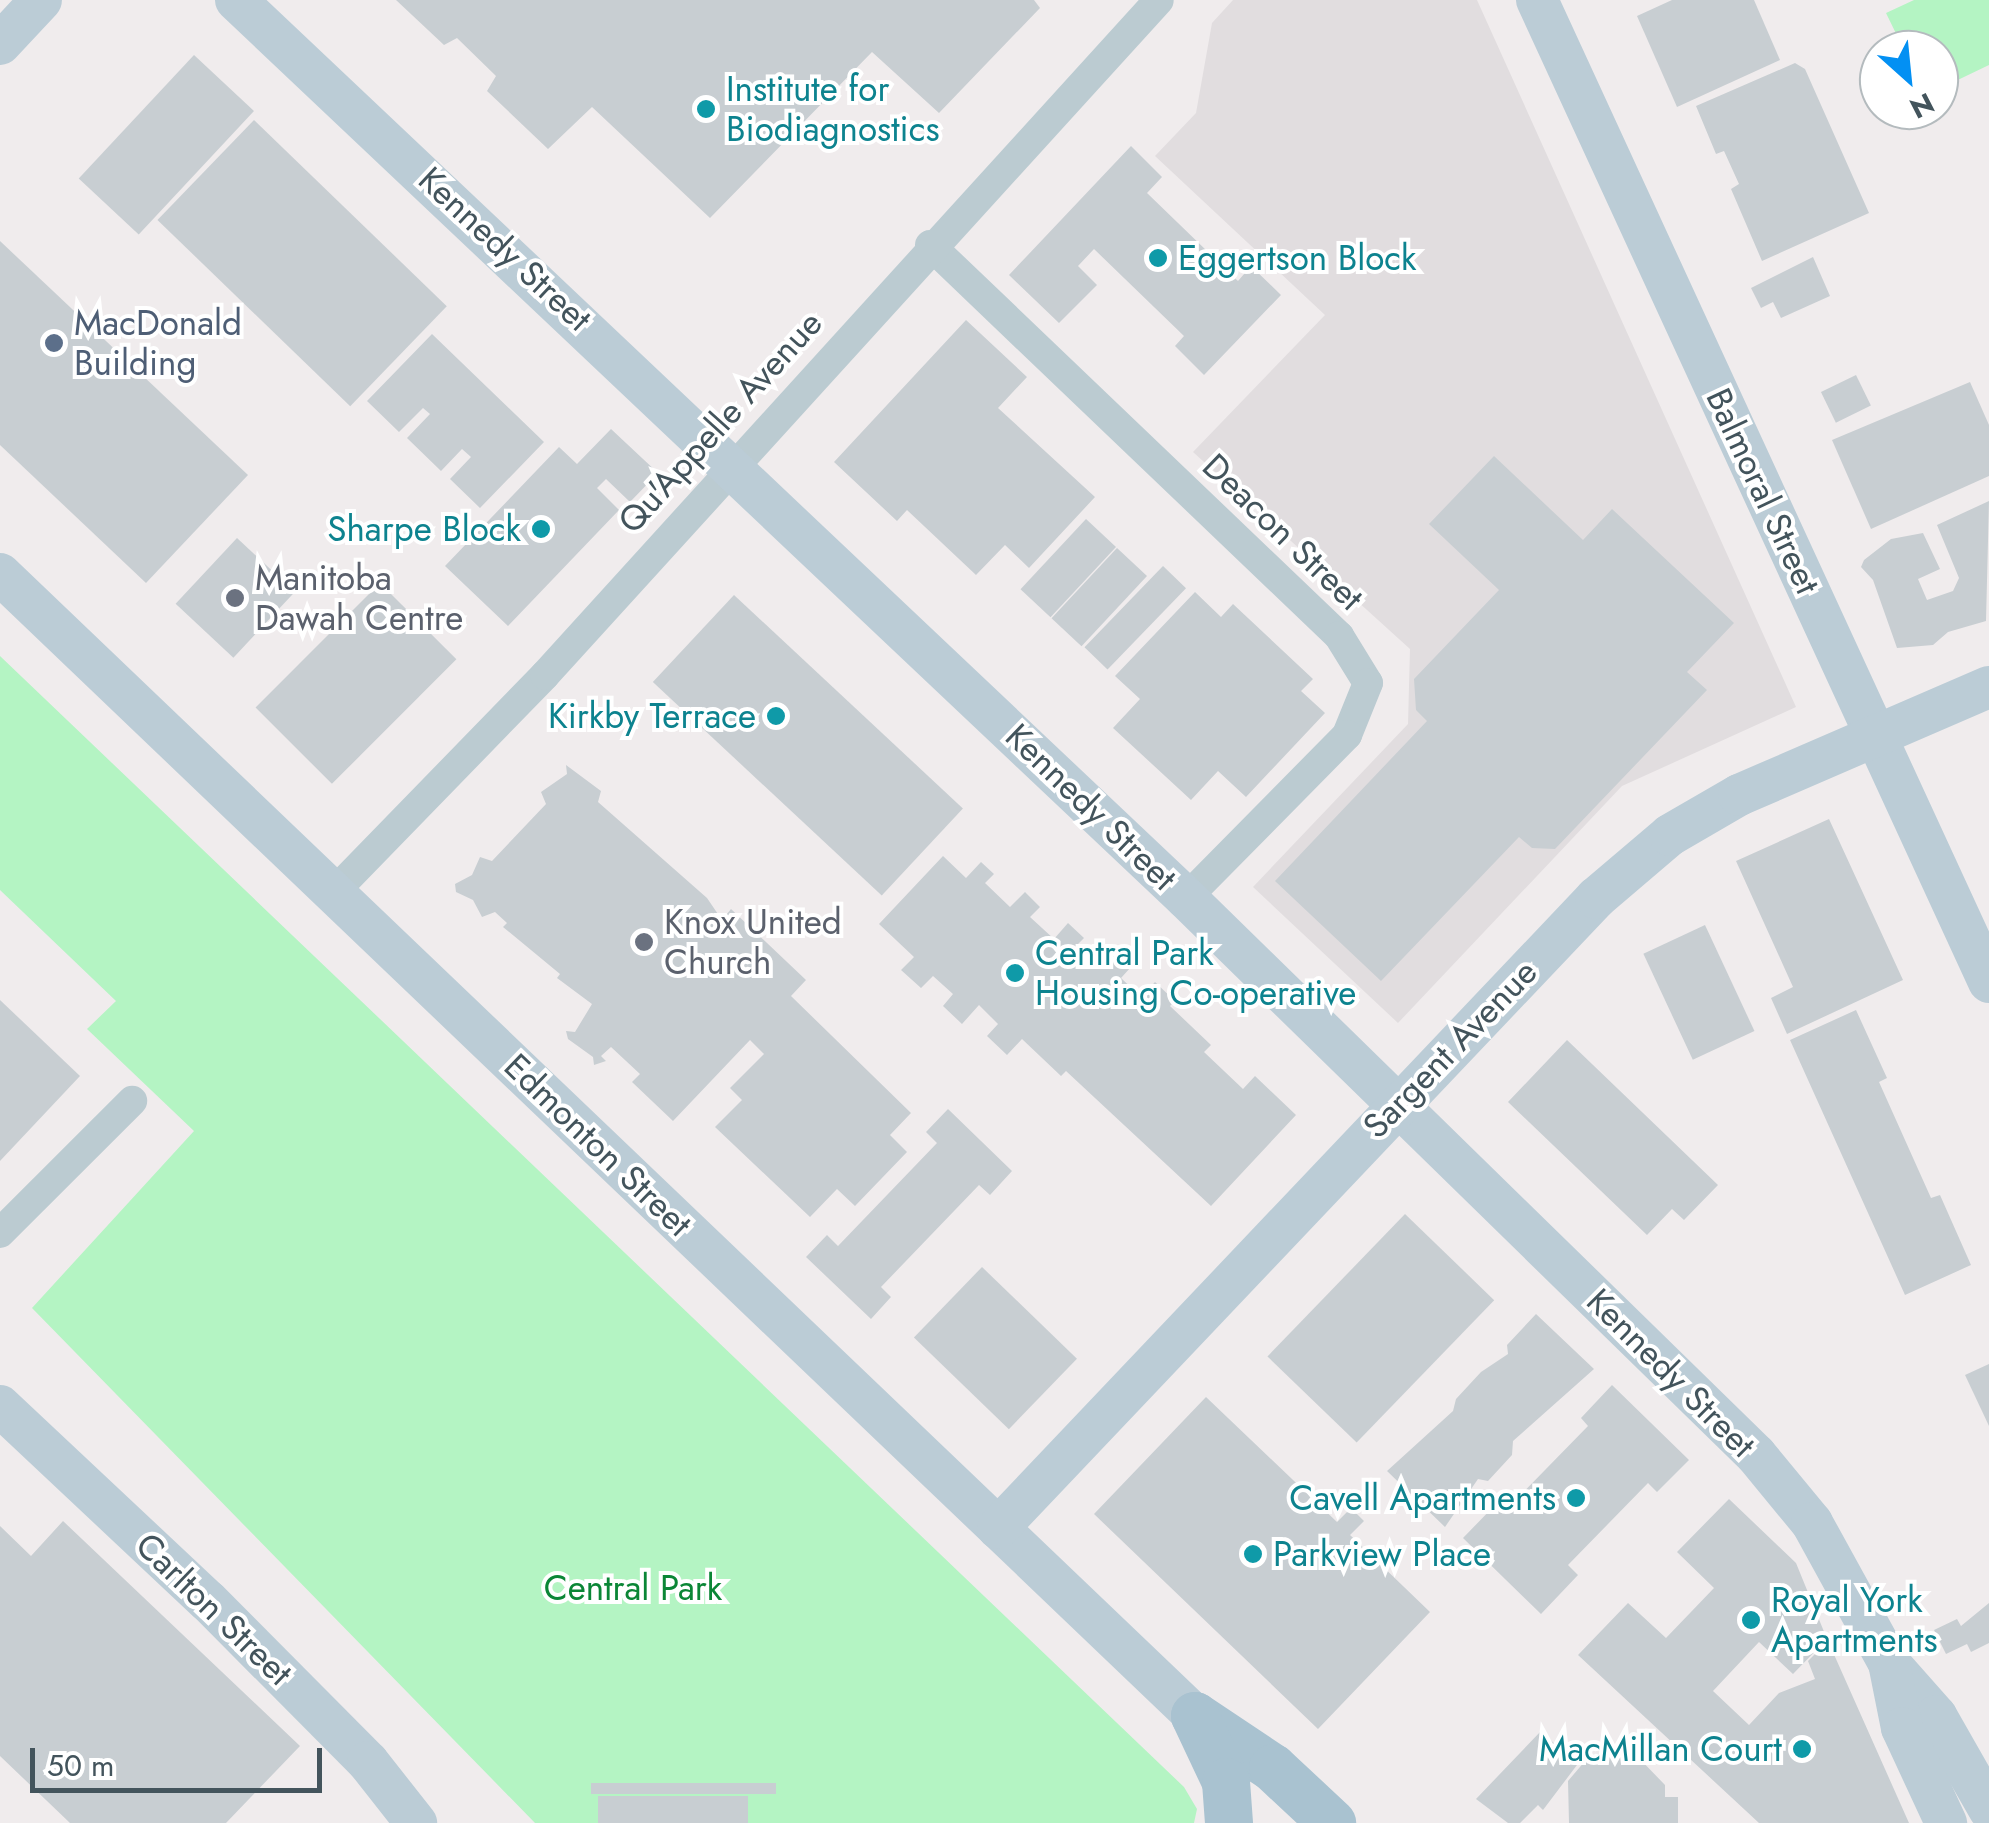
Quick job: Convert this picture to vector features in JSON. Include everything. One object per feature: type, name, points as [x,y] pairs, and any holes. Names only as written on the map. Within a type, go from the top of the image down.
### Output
[{"type":"main road","points":[[1195,1716],[1226,1782],[1229,1823]]},
{"type":"main road","points":[[1195,1716],[1273,1768],[1332,1823]]},
{"type":"street","points":[[0,44],[42,0]]},
{"type":"street","name":"Kennedy Street","points":[[236,0],[1186,898],[1790,1493],[1828,1548],[1889,1663],[1936,1716],[1989,1809]]},
{"type":"street","name":"Qu'Appelle Avenue","points":[[335,891],[545,675],[930,245],[1159,0]]},
{"type":"street","name":"Balmoral Street","points":[[1537,0],[1989,982]]},
{"type":"street","name":"Deacon Street","points":[[930,245],[1339,636],[1368,682],[1347,735],[1186,898]]},
{"type":"street","name":"Edmonton Street","points":[[0,574],[1195,1716]]},
{"type":"street","name":"Sargent Avenue","points":[[998,1528],[1596,898],[1670,835],[1738,794],[1877,739],[1989,686]]},
{"type":"street","points":[[0,1233],[132,1101]]},
{"type":"street","name":"Carlton Street","points":[[0,1406],[222,1614],[368,1762],[416,1823]]},
{"type":"street","name":"Kennedy Street","points":[[1889,1663],[1902,1728],[1946,1823]]},
{"type":"shaded area","points":[[1233,0],[1477,0],[1796,707],[1622,786],[1398,1023],[1253,887],[1408,724],[1410,649],[1193,452],[1325,315],[1155,156],[1196,113],[1212,23]]},
{"type":"green space","points":[[1914,0],[1989,0],[1989,65],[1959,79],[1959,30],[1894,30],[1886,13]]},
{"type":"green space","name":"Central Park","points":[[0,656],[1184,1787],[1197,1809],[1194,1823],[535,1823],[32,1308],[194,1131],[87,1029],[116,1001],[0,890]]},
{"type":"building","name":"Institute for Biodiagnostics","points":[[396,0],[1034,0],[1040,8],[939,113],[872,52],[710,218],[592,107],[548,149],[487,91],[496,76],[457,38],[444,45]]},
{"type":"building","points":[[1672,0],[1754,0],[1780,60],[1677,107],[1637,16]]},
{"type":"building","points":[[194,55],[254,111],[139,235],[79,179]]},
{"type":"building","points":[[1795,63],[1805,69],[1869,213],[1762,261],[1731,189],[1739,184],[1724,151],[1716,154],[1696,106]]},
{"type":"building","points":[[254,120],[447,306],[350,406],[157,220]]},
{"type":"building","name":"Eggertson Block","points":[[1131,146],[1162,177],[1147,193],[1238,281],[1251,266],[1281,295],[1204,375],[1175,346],[1184,336],[1094,249],[1078,266],[1097,285],[1059,323],[1009,275]]},
{"type":"building","name":"MacDonald Building","points":[[0,241],[248,475],[146,583],[0,445]]},
{"type":"building","points":[[1813,257],[1830,296],[1781,318],[1773,302],[1761,308],[1751,288]]},
{"type":"building","points":[[966,320],[1027,377],[998,408],[1095,497],[1029,568],[1005,545],[976,575],[907,510],[897,521],[834,462]]},
{"type":"building","points":[[432,334],[544,442],[480,508],[450,479],[471,457],[462,449],[441,471],[407,438],[430,414],[423,408],[399,432],[367,401]]},
{"type":"building","points":[[1856,375],[1871,406],[1836,423],[1821,392]]},
{"type":"building","points":[[1970,382],[1989,425],[1989,476],[1871,529],[1832,440]]},
{"type":"building","name":"Sharpe Block","points":[[611,429],[658,473],[630,502],[606,479],[597,488],[619,510],[508,626],[445,566],[559,447],[577,464]]},
{"type":"building","points":[[1494,456],[1583,540],[1612,509],[1734,623],[1687,672],[1707,690],[1555,849],[1532,848],[1519,837],[1381,981],[1275,881],[1427,721],[1416,710],[1414,679],[1499,590],[1429,524]]},
{"type":"building","points":[[1989,501],[1986,621],[1948,632],[1933,645],[1897,648],[1873,580],[1861,567],[1864,560],[1891,539],[1923,533],[1940,569],[1918,579],[1927,600],[1953,591],[1959,578],[1937,525]]},
{"type":"building","points":[[1086,519],[1116,547],[1051,617],[1021,589]]},
{"type":"building","name":"Manitoba Dawah Centre","points":[[237,538],[295,592],[233,658],[176,604]]},
{"type":"building","points":[[1117,548],[1147,576],[1082,646],[1052,618]]},
{"type":"building","points":[[1163,566],[1186,588],[1108,670],[1085,647]]},
{"type":"building","points":[[380,583],[456,659],[332,784],[256,707]]},
{"type":"building","points":[[1195,592],[1221,617],[1233,604],[1313,679],[1301,691],[1325,713],[1246,797],[1218,771],[1191,800],[1113,728],[1140,699],[1115,676]]},
{"type":"building","name":"Kirkby Terrace","points":[[734,595],[963,808],[882,895],[653,682]]},
{"type":"building","name":"Knox United Church","points":[[566,765],[601,791],[598,802],[707,898],[722,920],[731,909],[806,980],[791,996],[911,1113],[890,1135],[907,1152],[855,1206],[837,1189],[810,1217],[715,1127],[742,1100],[730,1088],[764,1054],[750,1040],[673,1121],[632,1082],[640,1074],[611,1047],[601,1056],[606,1061],[594,1065],[593,1057],[568,1039],[566,1031],[575,1032],[592,1004],[557,978],[560,974],[503,927],[507,923],[495,912],[482,917],[473,900],[456,892],[455,884],[472,875],[480,857],[492,861],[546,804],[541,792],[567,774]]},
{"type":"building","points":[[1829,819],[1903,980],[1787,1034],[1771,998],[1793,987],[1736,861]]},
{"type":"building","name":"Central Park Housing Co-operative","points":[[943,856],[966,878],[981,862],[994,874],[985,883],[1010,907],[1025,892],[1040,907],[1030,917],[1054,939],[1068,923],[1084,938],[1075,947],[1097,968],[1114,951],[1131,967],[1121,978],[1141,997],[1155,982],[1175,1001],[1170,1006],[1211,1045],[1204,1052],[1243,1089],[1255,1076],[1296,1115],[1211,1206],[1066,1071],[1061,1076],[1022,1039],[1007,1055],[987,1036],[998,1024],[979,1005],[962,1024],[943,1006],[953,994],[933,976],[921,988],[901,970],[914,957],[879,924]]},
{"type":"building","points":[[1705,925],[1754,1031],[1693,1060],[1643,954]]},
{"type":"building","points":[[0,1000],[80,1076],[0,1161]]},
{"type":"building","points":[[1856,1010],[1887,1078],[1879,1082],[1931,1198],[1940,1195],[1971,1265],[1905,1295],[1790,1040]]},
{"type":"building","points":[[1567,1040],[1718,1185],[1684,1220],[1672,1209],[1647,1235],[1508,1102]]},
{"type":"building","points":[[948,1109],[1012,1171],[990,1195],[979,1185],[881,1287],[891,1297],[871,1319],[806,1257],[827,1235],[838,1246],[937,1143],[926,1132]]},
{"type":"building","points":[[1405,1214],[1494,1300],[1357,1443],[1267,1356]]},
{"type":"building","points":[[982,1267],[1077,1359],[1009,1429],[914,1337]]},
{"type":"building","points":[[1536,1314],[1594,1369],[1513,1441],[1512,1455],[1488,1481],[1478,1479],[1445,1527],[1387,1471],[1453,1411],[1456,1399],[1481,1372],[1508,1354],[1507,1345]]},
{"type":"building","points":[[1989,1364],[1989,1426],[1965,1375]]},
{"type":"building","name":"Cavell Apartments","points":[[1612,1385],[1689,1460],[1657,1492],[1648,1483],[1568,1565],[1578,1575],[1541,1614],[1463,1538],[1497,1503],[1505,1511],[1588,1426],[1581,1418]]},
{"type":"building","name":"Parkview Place","points":[[1206,1397],[1337,1522],[1351,1508],[1364,1521],[1350,1535],[1430,1612],[1318,1729],[1094,1514]]},
{"type":"building","points":[[1729,1499],[1796,1563],[1827,1639],[1793,1674],[1759,1642],[1713,1691],[1749,1725],[1779,1693],[1815,1679],[1808,1661],[1828,1641],[1909,1823],[1759,1823],[1578,1655],[1628,1603],[1666,1638],[1714,1588],[1677,1552]]},
{"type":"building","points":[[63,1521],[300,1746],[226,1823],[70,1823],[0,1756],[0,1526],[31,1556]]},
{"type":"building","points":[[1989,1603],[1989,1643],[1971,1652],[1967,1644],[1946,1654],[1934,1630],[1957,1619],[1961,1626]]},
{"type":"building","points":[[1541,1731],[1577,1765],[1543,1810],[1538,1805],[1520,1823],[1508,1823],[1476,1799]]},
{"type":"building","points":[[1591,1754],[1636,1755],[1665,1785],[1665,1797],[1678,1797],[1678,1823],[1569,1823],[1568,1781]]},
{"type":"building","points":[[591,1783],[776,1783],[776,1794],[591,1794]]},
{"type":"building","points":[[598,1796],[748,1796],[748,1823],[598,1823]]},
{"type":"place","name":"Institute for Biodiagnostics","points":[[706,109]]},
{"type":"place","name":"Eggertson Block","points":[[1158,258]]},
{"type":"place","name":"MacDonald Building","points":[[54,343]]},
{"type":"place","name":"Sharpe Block","points":[[541,529]]},
{"type":"place","name":"Manitoba Dawah Centre","points":[[235,598]]},
{"type":"place","name":"Kirkby Terrace","points":[[776,716]]},
{"type":"place","name":"Knox United Church","points":[[644,942]]},
{"type":"place","name":"Central Park Housing Co-operative","points":[[1015,973]]},
{"type":"place","name":"Cavell Apartments","points":[[1576,1498]]},
{"type":"place","name":"Parkview Place","points":[[1253,1554]]},
{"type":"place","name":"Royal York Apartments","points":[[1751,1620]]},
{"type":"place","name":"MacMillan Court","points":[[1802,1749]]}]
